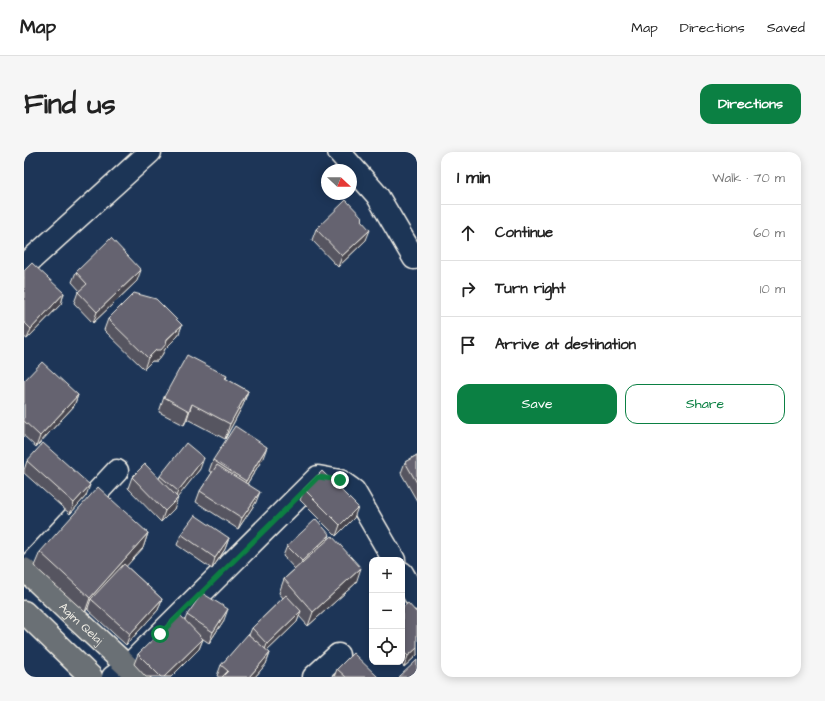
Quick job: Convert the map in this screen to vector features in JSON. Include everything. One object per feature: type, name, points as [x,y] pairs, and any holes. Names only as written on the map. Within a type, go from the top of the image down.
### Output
[{"type":"main road","name":"Agim Qelaj","points":[[24,569],[127,673]]},
{"type":"main road","points":[[61,605],[31,619],[91,677]]},
{"type":"street","points":[[24,266],[150,152]]},
{"type":"street","points":[[339,152],[377,195],[414,258]]},
{"type":"street","name":"Agim Qelaj","points":[[24,569],[117,471]]},
{"type":"street","points":[[127,673],[160,634],[318,477],[340,480],[354,491],[392,557]]},
{"type":"street","points":[[405,578],[417,599]]},
{"type":"street","points":[[314,677],[338,656]]},
{"type":"building","points":[[346,200],[363,218],[361,220],[370,230],[342,256],[316,229]]},
{"type":"building","points":[[111,238],[141,270],[97,312],[78,292],[87,284],[76,272]]},
{"type":"building","points":[[32,263],[64,293],[31,329],[24,322],[24,271]]},
{"type":"building","points":[[134,293],[156,299],[182,325],[167,339],[166,344],[161,350],[156,350],[148,358],[108,319]]},
{"type":"building","points":[[187,355],[227,376],[225,378],[248,391],[230,424],[192,404],[189,411],[164,397]]},
{"type":"building","points":[[42,362],[78,395],[40,436],[24,421],[24,381]]},
{"type":"building","points":[[235,426],[267,447],[246,481],[213,460]]},
{"type":"building","points":[[43,443],[90,485],[74,503],[27,461]]},
{"type":"building","points":[[186,443],[204,458],[178,491],[160,476]]},
{"type":"building","points":[[417,455],[417,483],[405,462]]},
{"type":"building","points":[[145,464],[178,498],[165,511],[132,477]]},
{"type":"building","points":[[217,465],[260,492],[242,518],[200,491]]},
{"type":"building","points":[[322,471],[358,507],[340,525],[304,489]]},
{"type":"building","points":[[98,487],[148,533],[90,598],[40,552]]},
{"type":"building","points":[[195,515],[229,538],[215,558],[181,534]]},
{"type":"building","points":[[316,519],[330,535],[302,561],[287,546]]},
{"type":"building","points":[[332,536],[361,568],[313,612],[284,579]]},
{"type":"building","points":[[124,564],[162,599],[130,634],[91,599]]},
{"type":"building","points":[[202,593],[228,609],[213,632],[187,615]]},
{"type":"building","points":[[286,595],[301,611],[267,644],[252,628]]},
{"type":"building","points":[[408,603],[417,613],[417,648],[408,656],[405,653],[405,606]]},
{"type":"building","points":[[179,614],[203,639],[164,677],[161,677],[138,654]]},
{"type":"building","points":[[248,634],[270,653],[249,677],[222,677],[228,671],[221,665]]},
{"type":"building","points":[[353,653],[378,677],[346,677],[337,669]]},
{"type":"building","points":[[417,660],[417,677],[399,677]]},
{"type":"building","points":[[24,671],[30,677],[24,677]]},
{"type":"route","points":[[160,634],[318,477],[340,480]]}]
